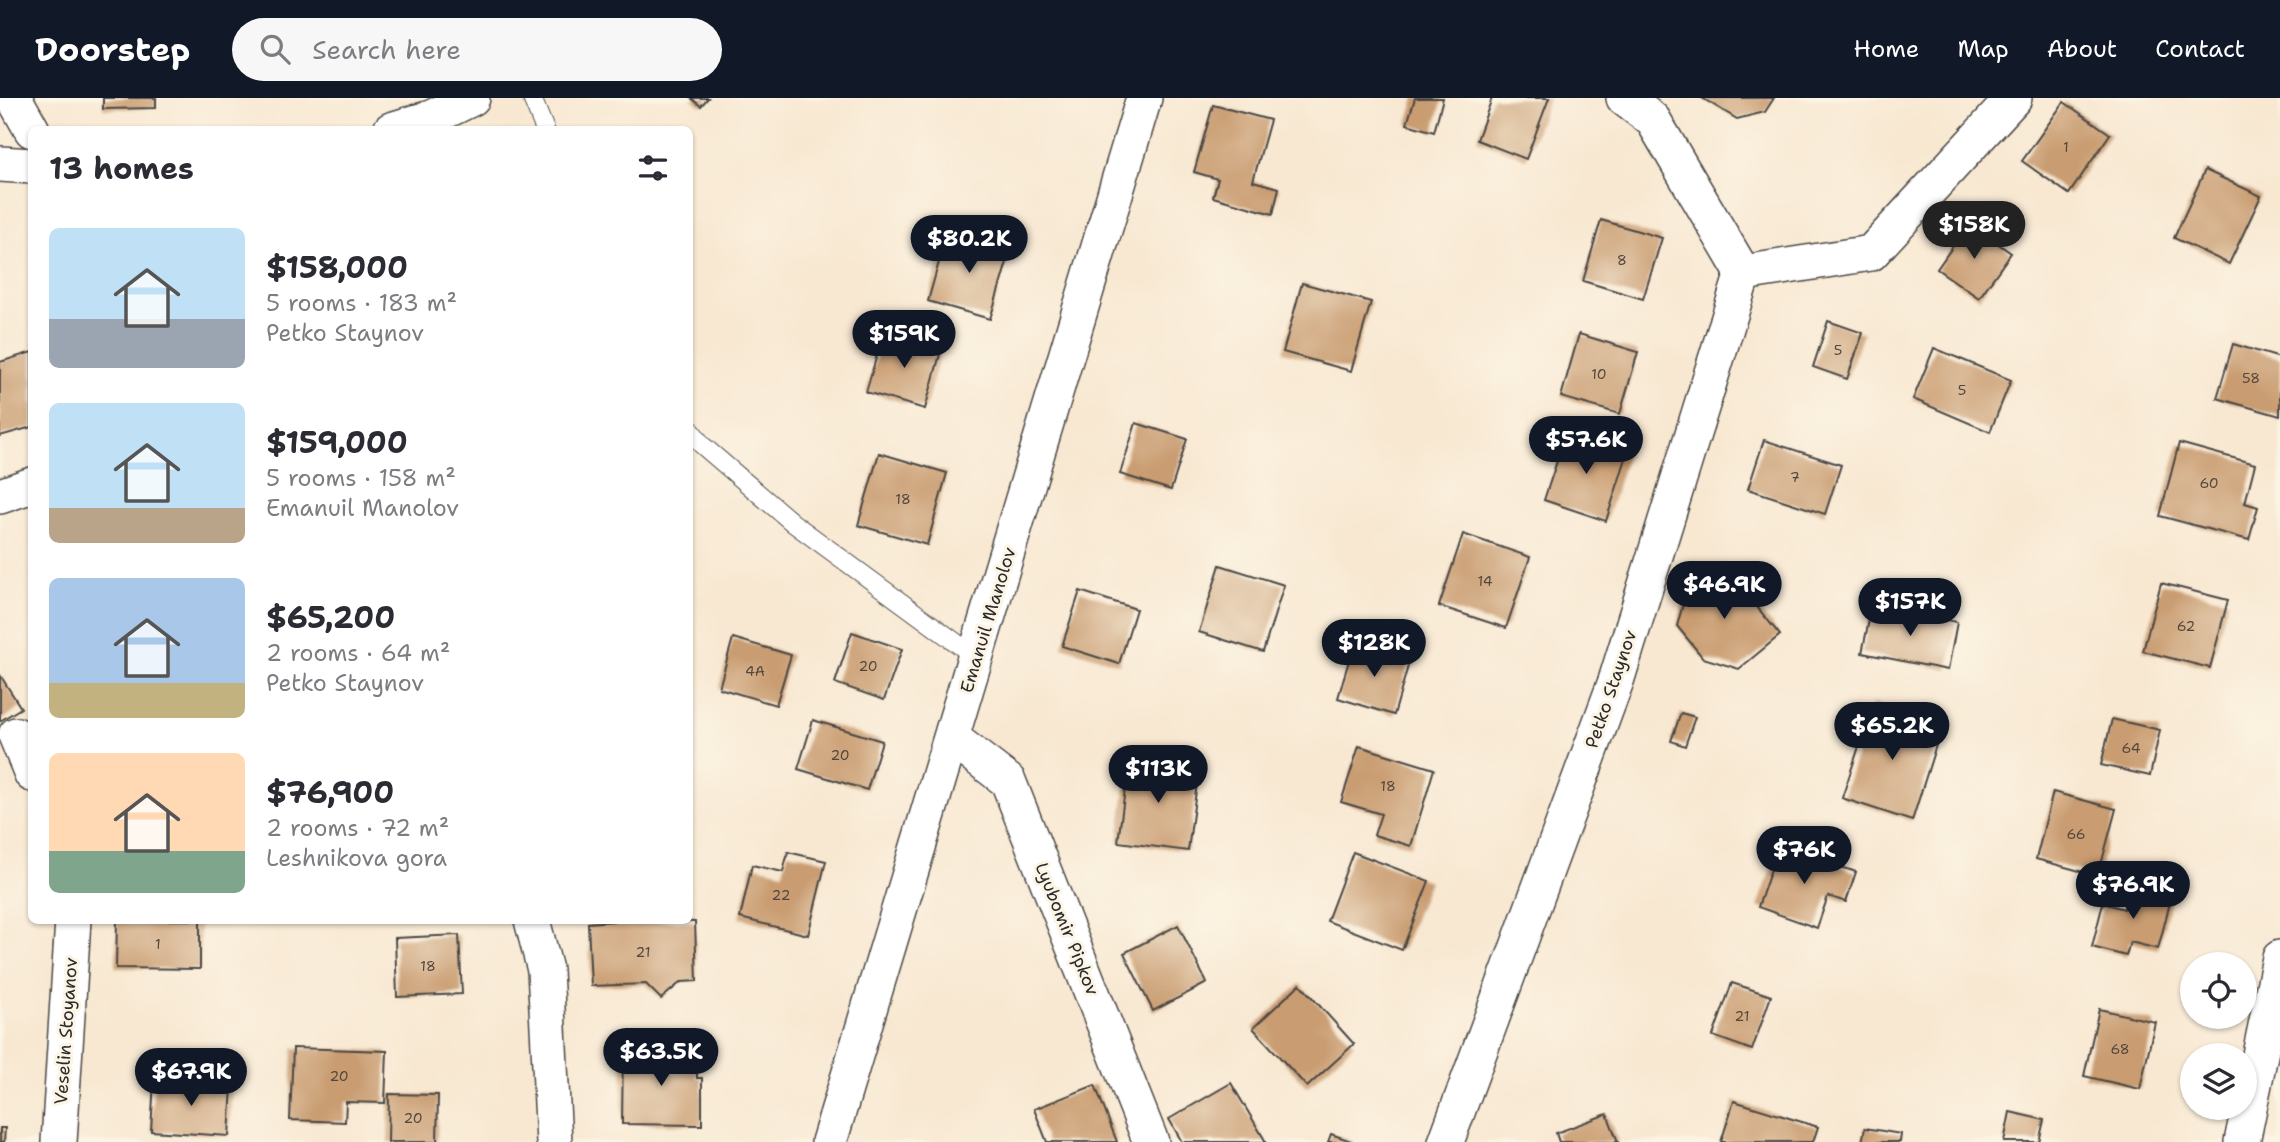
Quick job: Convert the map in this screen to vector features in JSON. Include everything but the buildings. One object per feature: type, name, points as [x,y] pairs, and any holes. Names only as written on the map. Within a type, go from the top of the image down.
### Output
[{"type":"street","points":[[14,98],[30,126]]},
{"type":"street","points":[[404,126],[431,118],[472,98]]},
{"type":"street","name":"Emanuil Manolov","points":[[829,1142],[953,739],[1144,98]]},
{"type":"street","points":[[1624,98],[1653,120],[1743,273],[1871,253],[2014,98]]},
{"type":"street","points":[[0,164],[28,166]]},
{"type":"street","name":"Petko Staynov","points":[[1446,1142],[1616,681],[1743,273]]},
{"type":"street","points":[[0,496],[28,486]]},
{"type":"street","points":[[16,737],[28,765]]},
{"type":"street","name":"Lyubomir Pipkov","points":[[953,739],[1009,781],[1151,1142]]},
{"type":"street","name":"Veselin Stoyanov","points":[[59,1142],[73,924]]},
{"type":"street","points":[[532,924],[545,970],[554,1142]]},
{"type":"street","points":[[2242,1142],[2280,958]]},
{"type":"lane","points":[[532,98],[543,126]]},
{"type":"lane","points":[[693,433],[702,445],[793,523],[977,658]]}]
